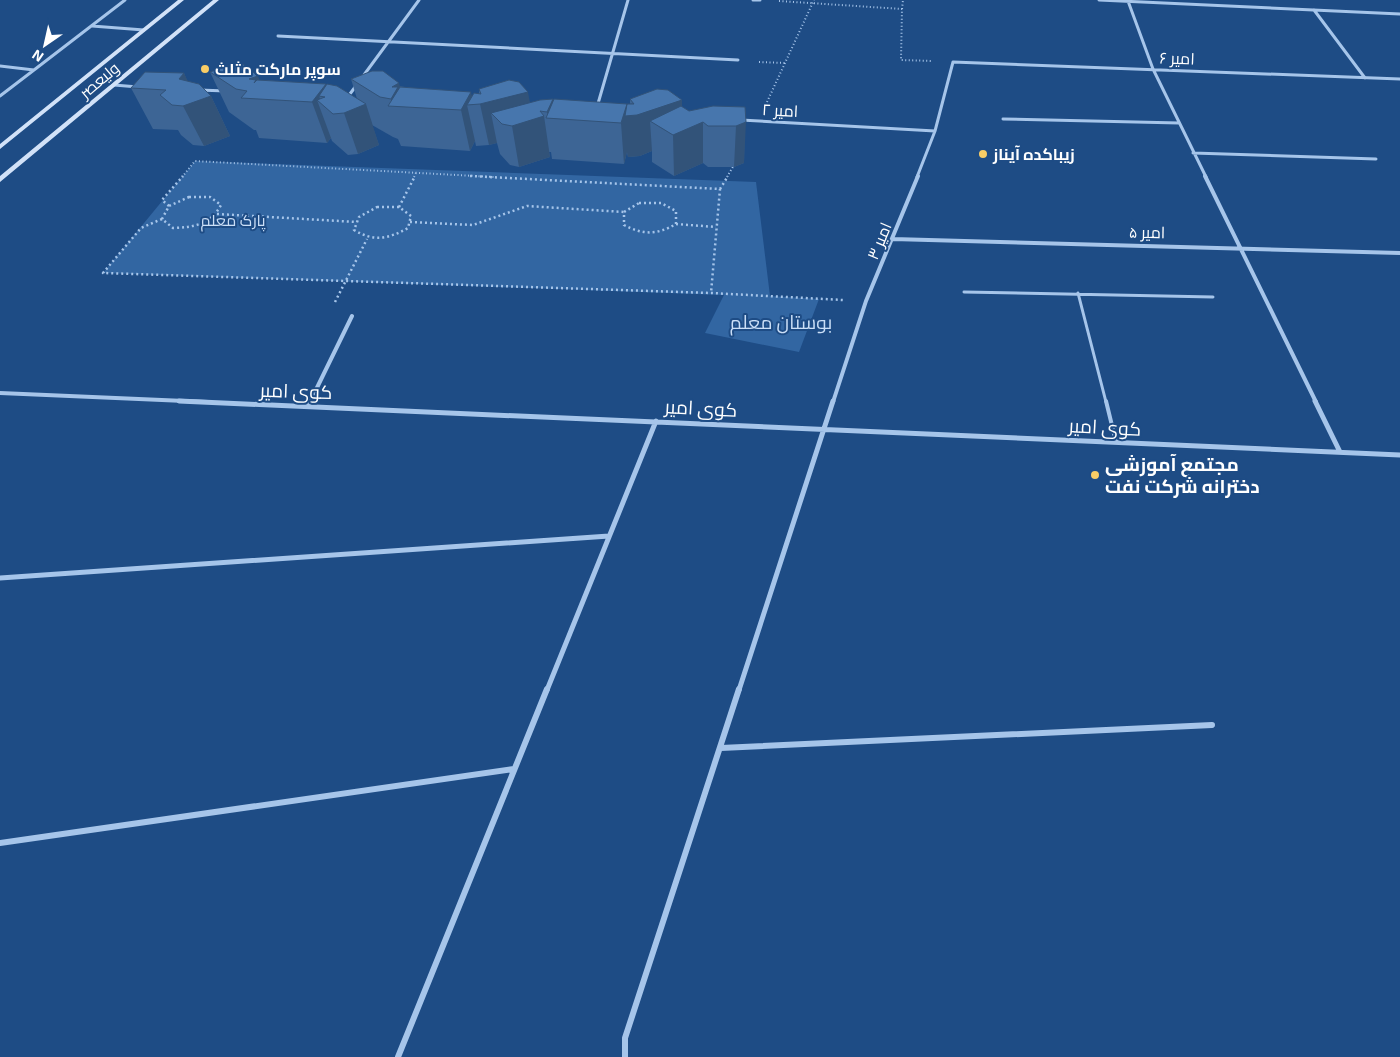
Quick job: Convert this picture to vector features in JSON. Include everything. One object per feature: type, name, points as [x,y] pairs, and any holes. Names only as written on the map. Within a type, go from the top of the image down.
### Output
[{"type":"main road","name":"ولیعصر","points":[[0,147],[181,0]]},
{"type":"main road","name":"ولیعصر","points":[[0,180],[216,0]]},
{"type":"street","points":[[0,96],[125,0]]},
{"type":"street","points":[[347,98],[419,0]]},
{"type":"street","points":[[596,112],[628,0]]},
{"type":"street","points":[[753,0],[760,0]]},
{"type":"street","points":[[1099,0],[1400,14]]},
{"type":"street","points":[[1128,1],[1152,70],[1340,452]]},
{"type":"street","points":[[1314,10],[1365,78]]},
{"type":"street","points":[[92,26],[144,30]]},
{"type":"street","points":[[278,36],[738,60]]},
{"type":"street","name":"امیر ۶","points":[[953,62],[1400,79]]},
{"type":"street","name":"امیر ۳","points":[[625,1057],[625,1038],[826,429],[866,301],[893,239],[935,131],[953,62]]},
{"type":"street","points":[[0,66],[34,70]]},
{"type":"street","points":[[114,85],[143,87]]},
{"type":"street","points":[[192,90],[230,92]]},
{"type":"street","points":[[338,98],[357,99]]},
{"type":"street","points":[[1003,119],[1179,123]]},
{"type":"street","name":"امیر ۲","points":[[739,120],[935,131]]},
{"type":"street","points":[[1194,153],[1376,159]]},
{"type":"street","name":"امیر ۵","points":[[893,239],[1239,247],[1400,253]]},
{"type":"street","points":[[308,406],[352,316]]},
{"type":"street","name":"کوی امیر","points":[[0,393],[1400,455]]},
{"type":"street","points":[[398,1057],[656,421]]},
{"type":"street","points":[[0,578],[609,536]]},
{"type":"street","points":[[721,748],[1212,725]]},
{"type":"street","points":[[0,843],[514,769]]},
{"type":"lane","points":[[964,292],[1212,297]]},
{"type":"lane","points":[[1078,293],[1116,442]]},
{"type":"path","points":[[760,0],[902,9]]},
{"type":"path","points":[[758,121],[814,0]]},
{"type":"path","points":[[903,0],[901,60],[953,62]]},
{"type":"path","points":[[738,60],[785,63]]},
{"type":"path","points":[[169,206],[162,200],[195,161],[720,189]]},
{"type":"path","points":[[711,293],[720,189],[734,164]]},
{"type":"path","points":[[399,207],[416,173]]},
{"type":"path","points":[[162,219],[172,228],[195,227],[215,218],[221,205],[210,197],[189,197],[169,206],[162,219],[141,228],[103,274],[711,293],[866,301]]},
{"type":"path","points":[[410,222],[472,225],[527,206],[624,212],[639,203],[660,202],[676,211],[676,224]]},
{"type":"path","points":[[377,207],[399,207],[411,216],[410,222],[408,228],[390,238],[368,239],[354,230],[359,216],[377,207]]},
{"type":"path","points":[[624,212],[624,225],[639,234],[661,233],[676,224],[716,227]]},
{"type":"path","points":[[217,214],[357,222]]},
{"type":"path","points":[[352,316],[334,302],[368,239]]},
{"type":"green space","name":"پارک معلم","points":[[195,161],[756,182],[770,296],[819,299],[799,352],[705,333],[724,295],[103,273]]},
{"type":"building","points":[[233,64],[243,64],[258,76],[249,79],[256,80],[254,83],[257,80],[326,84],[312,102],[241,98],[247,91],[236,89],[210,72]]},
{"type":"building","points":[[372,71],[383,71],[399,83],[392,87],[398,87],[391,99],[380,97],[351,79]]},
{"type":"building","points":[[145,72],[184,73],[179,79],[199,84],[211,96],[183,106],[172,105],[160,95],[166,90],[131,88]]},
{"type":"building","points":[[509,80],[519,82],[528,92],[480,104],[467,105],[474,93],[481,94],[479,89]]},
{"type":"building","points":[[327,84],[337,86],[366,104],[344,113],[333,114],[317,100],[325,97],[319,96]]},
{"type":"building","points":[[400,87],[471,92],[461,110],[388,106]]},
{"type":"building","points":[[657,89],[668,90],[682,100],[637,115],[625,116],[627,104],[634,104],[630,99]]},
{"type":"building","points":[[553,99],[547,112],[540,111],[544,116],[512,126],[502,124],[491,113],[540,100]]},
{"type":"building","points":[[554,99],[627,104],[621,123],[546,118]]},
{"type":"building","points":[[681,106],[689,111],[713,106],[745,107],[746,122],[736,126],[708,126],[703,122],[673,135],[650,121]]},
{"type":"place","name":"سوپر مارکت مثلث","points":[[205,69]]},
{"type":"place","name":"زیباکده آیناز","points":[[983,154]]},
{"type":"place","name":"مجتمع آموزشی دخترانه شرکت نفت","points":[[1095,475]]},
{"type":"park label","name":"بوستان معلم","points":[[781,322]]}]
